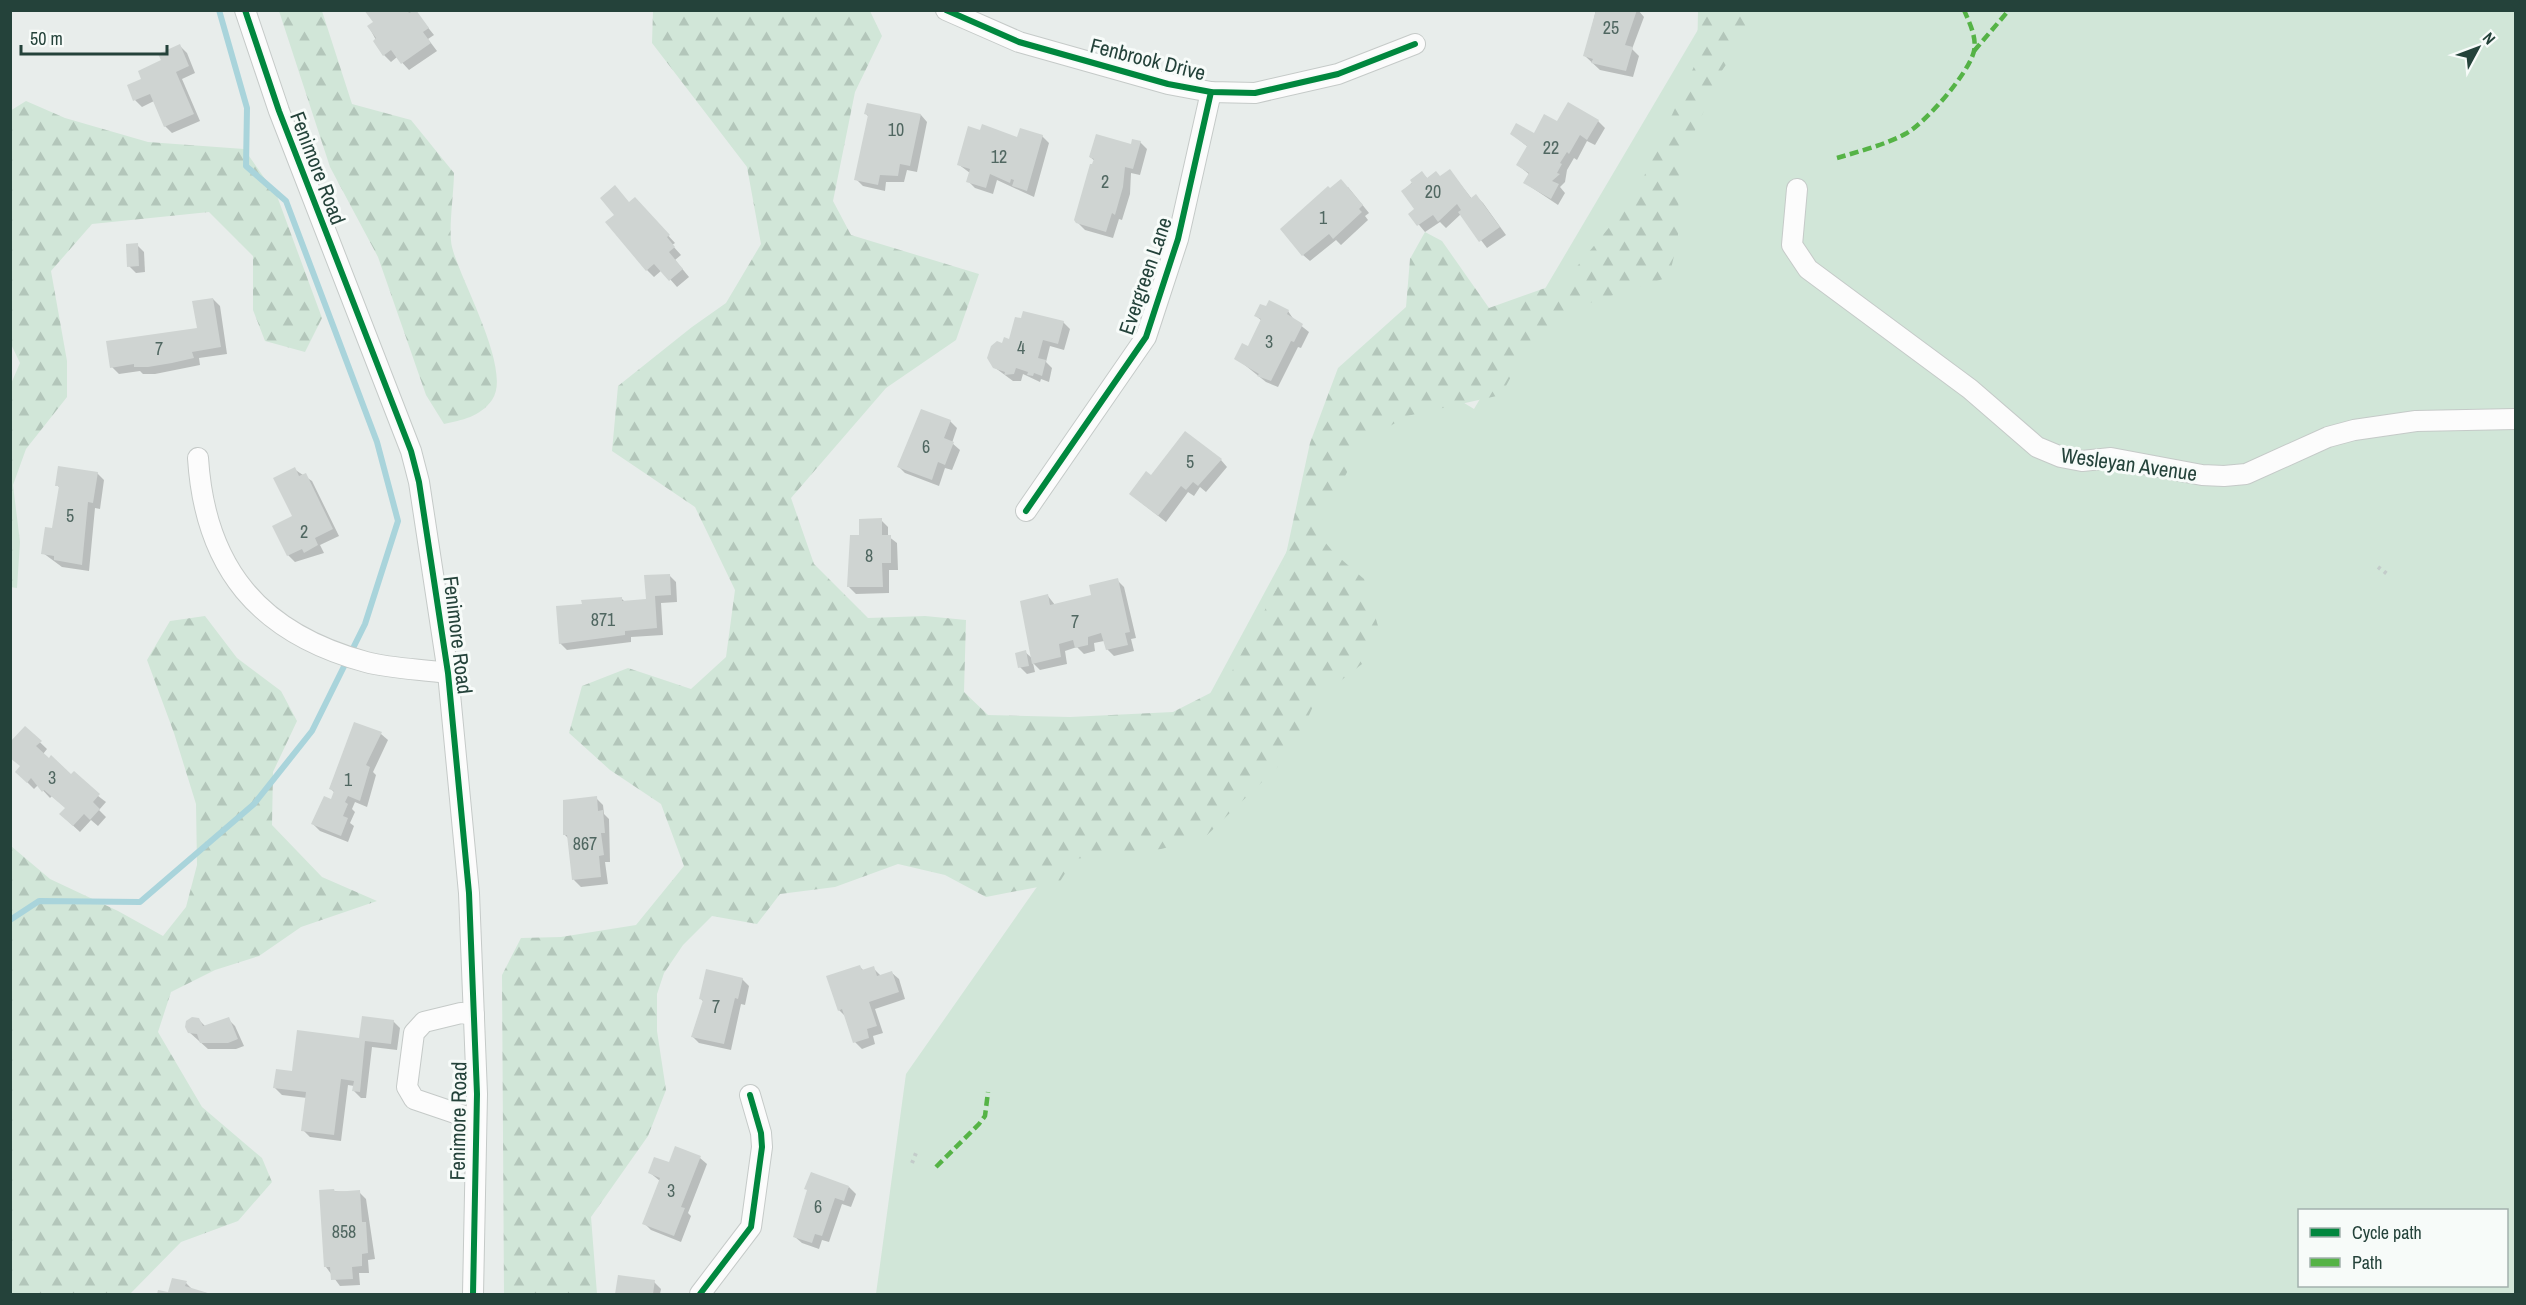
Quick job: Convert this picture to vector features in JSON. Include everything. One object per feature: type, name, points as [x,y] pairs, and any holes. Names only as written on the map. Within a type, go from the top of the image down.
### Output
[{"type":"street","name":"Fenimore Road","points":[[245,10],[279,111],[411,451],[419,483],[448,673],[469,893],[476,1118],[473,1294]]},
{"type":"street","name":"Fenbrook Drive","points":[[946,10],[1019,42],[1168,84],[1211,92],[1255,93],[1317,79],[1338,74],[1415,44]]},
{"type":"street","name":"Evergreen Lane","points":[[1026,512],[1146,337],[1178,239],[1211,92]]},
{"type":"street","name":"Wesleyan Avenue","points":[[1797,189],[1792,246],[1808,269],[1970,389],[2037,447],[2061,457],[2082,460],[2111,458],[2144,462],[2202,476],[2224,476],[2246,474],[2328,437],[2354,430],[2416,421],[2516,419]]},
{"type":"street","points":[[198,458],[200,490],[223,563],[260,609],[295,635],[368,663],[448,673]]},
{"type":"street","points":[[474,1015],[461,1013],[424,1022],[414,1033],[407,1088],[414,1100],[476,1118]]},
{"type":"street","points":[[700,1294],[751,1227],[762,1147],[761,1133],[750,1095]]},
{"type":"path","points":[[2378,567],[2390,576]]},
{"type":"path","points":[[912,1163],[916,1153]]},
{"type":"green space","points":[[279,11],[322,11],[352,104],[411,120],[454,173],[452,247],[483,325],[496,368],[497,386],[492,400],[476,414],[444,424],[426,395],[378,257],[330,167]]},
{"type":"green space","points":[[653,11],[870,11],[882,36],[855,92],[833,201],[851,235],[979,274],[956,340],[886,388],[791,498],[814,564],[868,618],[925,616],[966,620],[964,692],[988,715],[1070,717],[1173,712],[1224,686],[1280,582],[1310,443],[1338,368],[1406,307],[1410,259],[1425,232],[1442,241],[1489,308],[1565,281],[1635,196],[1697,60],[1698,11],[1763,11],[1721,72],[1679,167],[1678,239],[1669,277],[1568,310],[1531,340],[1501,395],[1407,416],[1363,442],[1316,531],[1334,553],[1364,579],[1378,626],[1362,664],[1316,700],[1291,754],[1204,838],[1161,849],[1074,859],[1059,883],[986,897],[945,875],[898,864],[835,887],[780,894],[757,924],[712,916],[683,945],[664,973],[657,994],[657,1031],[666,1090],[648,1136],[591,1217],[597,1294],[504,1294],[502,975],[521,938],[561,937],[636,925],[684,866],[661,804],[610,770],[569,733],[582,686],[628,668],[691,689],[726,657],[735,590],[695,507],[612,451],[618,386],[726,303],[761,244],[747,167],[652,43]]},
{"type":"green space","points":[[1709,11],[2515,11],[2515,1294],[876,1294],[906,1074],[1104,791],[1142,820],[1391,358],[1474,409]]},
{"type":"green space","points":[[26,101],[65,118],[148,142],[244,149],[277,196],[322,318],[305,352],[265,341],[253,310],[253,256],[209,212],[92,224],[51,271],[67,361],[67,397],[26,449],[13,485],[20,542],[17,588],[10,587],[10,386],[20,363],[10,342],[10,111]]},
{"type":"green space","points":[[205,616],[237,658],[281,691],[297,721],[273,772],[272,825],[322,877],[377,901],[301,927],[259,956],[215,970],[171,992],[158,1032],[202,1107],[262,1158],[272,1182],[238,1221],[181,1242],[130,1294],[11,1294],[11,846],[50,879],[118,911],[163,936],[186,907],[197,865],[196,804],[174,733],[147,660],[170,621]]},
{"type":"building","points":[[364,10],[407,10],[409,13],[416,10],[429,28],[423,32],[431,43],[401,64],[391,50],[383,56],[373,41],[376,38],[367,26],[373,22]]},
{"type":"building","points":[[1596,10],[1637,10],[1625,45],[1633,47],[1626,71],[1591,63],[1593,59],[1583,56]]},
{"type":"building","points":[[180,44],[189,66],[176,72],[194,114],[164,127],[150,94],[133,101],[127,85],[141,79],[138,71],[161,60],[158,54]]},
{"type":"building","points":[[1568,102],[1599,120],[1587,140],[1580,135],[1569,154],[1567,152],[1560,163],[1562,164],[1557,173],[1560,174],[1552,181],[1559,184],[1551,199],[1523,183],[1529,173],[1516,165],[1527,146],[1510,134],[1516,123],[1534,133],[1544,114],[1557,121]]},
{"type":"building","points":[[867,103],[921,114],[910,166],[900,164],[898,176],[880,175],[878,185],[854,180],[868,115],[864,114]]},
{"type":"building","points":[[982,124],[1017,137],[1020,128],[1043,135],[1027,191],[1012,186],[1014,180],[1011,179],[1010,183],[990,174],[986,188],[966,182],[970,169],[957,165],[968,126],[980,130]]},
{"type":"building","points":[[1096,134],[1131,144],[1132,139],[1141,141],[1133,169],[1125,167],[1123,187],[1115,215],[1112,213],[1106,232],[1076,223],[1074,220],[1090,164],[1094,159],[1089,157]]},
{"type":"building","points":[[1450,169],[1471,198],[1476,194],[1500,227],[1479,242],[1458,212],[1461,210],[1457,204],[1438,222],[1433,215],[1417,226],[1408,214],[1414,209],[1401,191],[1412,183],[1410,180],[1422,171],[1427,178],[1436,171],[1440,176]]},
{"type":"building","points":[[1341,179],[1363,205],[1359,209],[1362,212],[1333,239],[1329,234],[1302,256],[1280,229],[1328,186],[1330,188]]},
{"type":"building","points":[[615,185],[629,202],[635,197],[670,235],[667,237],[675,247],[669,252],[683,269],[669,281],[654,264],[646,271],[605,222],[614,215],[600,198]]},
{"type":"building","points":[[138,243],[139,266],[127,267],[126,244]]},
{"type":"building","points":[[213,298],[221,347],[192,352],[194,358],[172,363],[148,367],[134,367],[134,364],[110,368],[106,341],[197,328],[192,301]]},
{"type":"building","points":[[1269,300],[1289,310],[1287,314],[1303,324],[1294,342],[1291,341],[1271,381],[1257,376],[1259,374],[1234,359],[1242,343],[1248,346],[1261,319],[1254,316],[1260,304],[1266,306]]},
{"type":"building","points":[[1023,311],[1064,321],[1058,344],[1043,340],[1038,358],[1046,360],[1042,376],[1034,373],[1033,376],[1027,375],[1028,372],[1016,368],[1014,374],[1004,375],[1005,372],[993,368],[987,358],[991,346],[997,341],[1002,343],[1004,337],[1009,339],[1015,317],[1021,318]]},
{"type":"building","points":[[921,409],[951,420],[944,438],[954,442],[945,465],[938,462],[932,480],[897,467]]},
{"type":"building","points":[[1185,431],[1222,459],[1198,486],[1193,482],[1186,490],[1181,486],[1158,516],[1129,494],[1146,471],[1151,475]]},
{"type":"building","points":[[58,466],[98,472],[93,503],[88,502],[82,565],[54,560],[54,556],[41,554],[45,527],[52,528],[59,486],[55,486]]},
{"type":"building","points":[[295,467],[299,476],[306,473],[333,529],[315,538],[318,545],[304,553],[302,549],[287,556],[272,526],[292,516],[273,478]]},
{"type":"building","points":[[882,518],[882,535],[891,535],[891,563],[882,563],[883,587],[847,587],[850,535],[859,535],[859,519]]},
{"type":"building","points":[[670,574],[671,595],[655,596],[657,628],[625,631],[625,635],[559,644],[556,606],[582,604],[581,600],[622,597],[622,601],[646,599],[644,575]]},
{"type":"building","points":[[1118,578],[1130,632],[1125,633],[1128,645],[1106,650],[1101,633],[1088,637],[1088,645],[1075,648],[1073,640],[1059,644],[1061,657],[1032,664],[1020,601],[1048,594],[1050,605],[1091,595],[1089,585]]},
{"type":"building","points":[[1026,650],[1029,666],[1018,668],[1015,653]]},
{"type":"building","points":[[354,722],[382,732],[366,765],[370,767],[360,801],[348,796],[345,802],[348,804],[343,816],[348,818],[341,836],[311,824],[324,796],[331,799],[334,791],[329,789]]},
{"type":"building","points":[[25,726],[42,741],[36,746],[49,758],[51,755],[71,774],[74,771],[100,794],[93,802],[100,809],[90,820],[84,814],[73,826],[59,814],[65,808],[44,790],[42,792],[31,778],[27,783],[15,772],[20,766],[10,758],[10,742]]},
{"type":"building","points":[[597,796],[598,811],[603,810],[605,833],[601,833],[604,855],[599,856],[601,877],[572,880],[567,835],[563,835],[563,800]]},
{"type":"building","points":[[860,965],[862,970],[874,966],[877,976],[892,971],[899,992],[869,1002],[877,1026],[867,1029],[869,1038],[853,1043],[842,1009],[838,1011],[826,976]]},
{"type":"building","points":[[706,969],[743,978],[738,999],[735,998],[724,1044],[691,1037],[703,1000],[699,999]]},
{"type":"building","points":[[362,1016],[394,1020],[391,1044],[365,1041],[360,1092],[352,1091],[354,1081],[341,1079],[334,1135],[301,1131],[306,1092],[273,1088],[276,1069],[292,1071],[297,1030],[359,1038]]},
{"type":"building","points":[[192,1017],[199,1018],[203,1026],[229,1017],[238,1039],[228,1043],[200,1043],[197,1034],[188,1033],[185,1027],[186,1021]]},
{"type":"building","points":[[675,1146],[701,1156],[681,1207],[685,1208],[674,1236],[642,1224],[660,1178],[648,1173],[654,1157],[669,1162]]},
{"type":"building","points":[[811,1172],[849,1186],[844,1201],[835,1198],[822,1236],[815,1234],[812,1243],[793,1237],[807,1190],[804,1189]]},
{"type":"building","points":[[334,1189],[335,1192],[360,1190],[362,1222],[366,1222],[368,1253],[362,1254],[362,1266],[352,1267],[353,1279],[331,1280],[330,1267],[324,1267],[319,1190]]},
{"type":"building","points":[[618,1275],[655,1280],[653,1294],[615,1294]]},
{"type":"building","points":[[172,1278],[187,1281],[185,1286],[211,1294],[157,1294],[158,1290],[168,1292]]},
{"type":"waterway","points":[[10,920],[39,901],[140,902],[254,804],[312,731],[365,624],[398,521],[377,442],[286,201],[246,166],[247,108],[219,10]]},
{"type":"marked path","points":[[1837,158],[1907,133],[1946,96],[1971,60],[1974,51],[1973,35],[1964,10]]},
{"type":"marked path","points":[[1974,51],[2009,10]]},
{"type":"marked path","points":[[936,1167],[985,1116],[988,1092]]},
{"type":"cycle path","points":[[245,10],[279,111],[411,451],[419,482],[448,673],[469,893],[477,1094],[473,1294]]},
{"type":"cycle path","points":[[946,10],[1019,42],[1168,84],[1211,92],[1255,93],[1338,74],[1415,44]]},
{"type":"cycle path","points":[[1026,511],[1146,337],[1178,239],[1211,92]]},
{"type":"cycle path","points":[[700,1294],[751,1227],[762,1147],[761,1133],[750,1095]]}]
